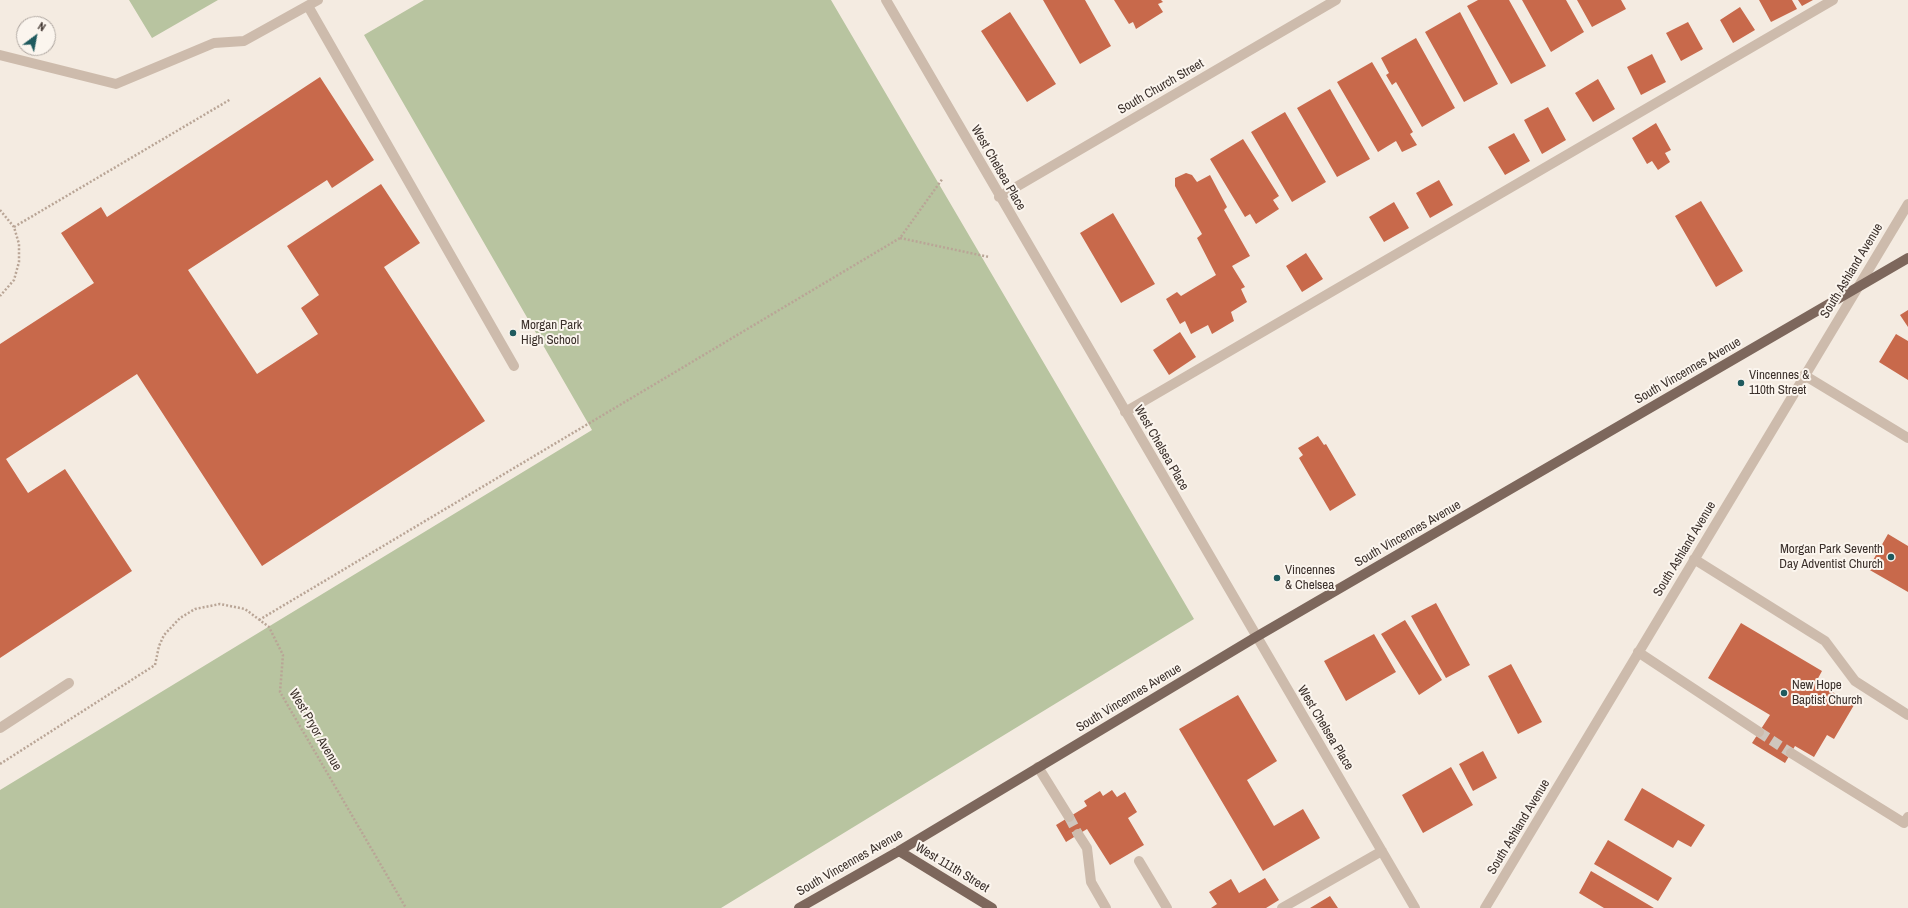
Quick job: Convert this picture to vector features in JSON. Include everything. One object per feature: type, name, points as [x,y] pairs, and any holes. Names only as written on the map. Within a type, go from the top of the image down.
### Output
[{"type":"main road","name":"South Vincennes Avenue","points":[[799,908],[899,851],[1256,637],[1908,258]]},
{"type":"main road","name":"West 111th Street","points":[[899,851],[992,908]]},
{"type":"street","points":[[0,55],[116,84],[214,42],[244,41],[318,0]]},
{"type":"street","name":"West Chelsea Place","points":[[886,0],[999,197],[1416,908]]},
{"type":"street","name":"South Church Street","points":[[999,197],[1336,0]]},
{"type":"street","points":[[1125,412],[1833,0]]},
{"type":"street","points":[[308,6],[514,366]]},
{"type":"street","name":"South Ashland Avenue","points":[[1485,908],[1908,204]]},
{"type":"street","points":[[1804,375],[1908,438]]},
{"type":"street","points":[[1694,559],[1825,641],[1855,681],[1908,715]]},
{"type":"street","points":[[1638,652],[1759,732]]},
{"type":"street","points":[[0,728],[69,683]]},
{"type":"street","points":[[1791,753],[1904,823],[1908,817]]},
{"type":"street","points":[[1038,767],[1068,817]]},
{"type":"street","points":[[1078,834],[1087,848],[1091,882],[1106,908]]},
{"type":"street","points":[[1282,908],[1382,851]]},
{"type":"street","points":[[1139,860],[1167,908]]},
{"type":"path","points":[[14,227],[231,99]]},
{"type":"path","points":[[259,620],[900,238],[943,178]]},
{"type":"path","points":[[0,210],[14,227],[19,244],[20,262],[14,280],[0,296]]},
{"type":"path","points":[[900,238],[989,257]]},
{"type":"path","name":"West Pryor Avenue","points":[[0,764],[155,665],[159,646],[164,635],[180,618],[194,609],[220,604],[245,609],[269,627],[283,655],[280,692],[406,908]]},
{"type":"green space","points":[[129,0],[218,0],[152,38]]},
{"type":"green space","name":"Morgan Park High School","points":[[424,0],[831,0],[1194,619],[721,908],[0,908],[0,790],[592,430],[364,35]]},
{"type":"building","points":[[1043,0],[1085,0],[1111,46],[1080,64]]},
{"type":"building","points":[[1114,0],[1161,0],[1163,2],[1158,4],[1163,12],[1136,29],[1133,22],[1129,24]]},
{"type":"building","points":[[1478,0],[1509,0],[1546,66],[1511,84],[1467,6]]},
{"type":"building","points":[[1522,0],[1566,0],[1584,32],[1551,52]]},
{"type":"building","points":[[1577,0],[1621,0],[1626,9],[1592,27]]},
{"type":"building","points":[[1759,0],[1792,0],[1797,9],[1771,22]]},
{"type":"building","points":[[1798,0],[1813,0],[1802,6]]},
{"type":"building","points":[[1740,7],[1755,30],[1733,43],[1720,20]]},
{"type":"building","points":[[1010,12],[1056,84],[1027,102],[981,31]]},
{"type":"building","points":[[1460,12],[1498,84],[1464,102],[1425,32]]},
{"type":"building","points":[[1688,22],[1703,49],[1681,61],[1666,33]]},
{"type":"building","points":[[1416,38],[1455,108],[1422,127],[1396,82],[1392,85],[1386,75],[1389,73],[1381,58]]},
{"type":"building","points":[[1652,54],[1666,82],[1641,95],[1627,67]]},
{"type":"building","points":[[1372,62],[1413,132],[1410,134],[1417,145],[1402,152],[1396,141],[1378,152],[1337,82]]},
{"type":"building","points":[[320,77],[374,160],[332,188],[327,180],[188,270],[257,374],[318,334],[301,308],[319,295],[287,246],[381,184],[420,243],[384,267],[485,421],[262,566],[137,374],[6,459],[28,493],[65,469],[132,571],[0,658],[0,344],[94,283],[61,233],[101,207],[107,217]]},
{"type":"building","points":[[1598,79],[1615,109],[1593,122],[1575,93]]},
{"type":"building","points":[[1330,89],[1370,159],[1337,177],[1297,108]]},
{"type":"building","points":[[1548,107],[1566,140],[1542,154],[1524,120]]},
{"type":"building","points":[[1285,112],[1326,182],[1292,202],[1251,132]]},
{"type":"building","points":[[1656,123],[1671,150],[1665,153],[1670,162],[1658,170],[1652,161],[1647,164],[1632,138]]},
{"type":"building","points":[[1514,133],[1530,161],[1505,175],[1488,147]]},
{"type":"building","points":[[1243,139],[1279,196],[1273,200],[1279,209],[1256,224],[1250,214],[1245,217],[1210,159]]},
{"type":"building","points":[[1186,173],[1192,175],[1197,182],[1210,175],[1227,207],[1224,210],[1250,256],[1232,266],[1245,287],[1241,289],[1247,302],[1231,312],[1234,321],[1212,334],[1208,325],[1191,334],[1185,321],[1180,324],[1166,299],[1177,292],[1181,296],[1216,275],[1197,238],[1202,234],[1175,186],[1175,178]]},
{"type":"building","points":[[1439,180],[1453,205],[1430,218],[1416,193]]},
{"type":"building","points":[[1701,201],[1743,271],[1716,287],[1675,216]]},
{"type":"building","points":[[1394,202],[1409,228],[1384,242],[1369,217]]},
{"type":"building","points":[[1113,213],[1155,284],[1121,303],[1080,233]]},
{"type":"building","points":[[1306,253],[1323,279],[1302,292],[1286,266]]},
{"type":"building","points":[[1908,310],[1908,327],[1900,315]]},
{"type":"building","points":[[1180,332],[1196,357],[1169,375],[1153,350]]},
{"type":"building","points":[[1896,334],[1908,341],[1908,380],[1879,362]]},
{"type":"building","points":[[1318,436],[1324,445],[1326,444],[1356,495],[1330,511],[1299,458],[1303,455],[1298,448]]},
{"type":"building","name":"Morgan Park Seventh Day Adventist Church","points":[[1888,534],[1908,546],[1908,592],[1868,569]]},
{"type":"building","points":[[1436,603],[1470,665],[1446,678],[1411,616]]},
{"type":"building","points":[[1405,620],[1442,680],[1419,695],[1381,634]]},
{"type":"building","name":"New Hope Baptist Church","points":[[1741,623],[1822,671],[1816,682],[1854,705],[1834,739],[1827,735],[1814,757],[1795,746],[1785,763],[1752,743],[1770,715],[1708,678]]},
{"type":"building","points":[[1374,634],[1396,672],[1346,701],[1324,661]]},
{"type":"building","points":[[1511,664],[1542,722],[1518,734],[1488,676]]},
{"type":"building","points":[[1238,695],[1277,761],[1247,780],[1274,826],[1303,809],[1320,838],[1263,871],[1179,729]]},
{"type":"building","points":[[1483,751],[1497,778],[1473,791],[1459,764]]},
{"type":"building","points":[[1451,767],[1473,805],[1423,833],[1402,795]]},
{"type":"building","points":[[1642,788],[1705,825],[1691,847],[1678,840],[1673,848],[1624,820]]},
{"type":"building","points":[[1112,790],[1117,797],[1125,792],[1137,812],[1128,818],[1144,845],[1110,865],[1087,829],[1066,842],[1056,825],[1087,806],[1084,801],[1100,791],[1103,796]]},
{"type":"building","points":[[1608,840],[1672,878],[1658,901],[1594,864]]},
{"type":"building","points":[[1591,871],[1654,908],[1604,908],[1579,893]]},
{"type":"building","points":[[1265,878],[1279,900],[1266,908],[1211,908],[1217,904],[1209,892],[1231,879],[1239,893]]},
{"type":"building","points":[[1330,896],[1338,908],[1310,908]]},
{"type":"tunnel","points":[[1759,732],[1791,753]]},
{"type":"tunnel","points":[[1069,817],[1078,834]]},
{"type":"place","name":"Morgan Park High School","points":[[513,333]]},
{"type":"place","name":"Vincennes & 110th Street","points":[[1741,383]]},
{"type":"place","name":"Morgan Park Seventh Day Adventist Church","points":[[1891,557]]},
{"type":"place","name":"Vincennes & Chelsea","points":[[1277,578]]},
{"type":"place","name":"New Hope Baptist Church","points":[[1784,693]]}]
